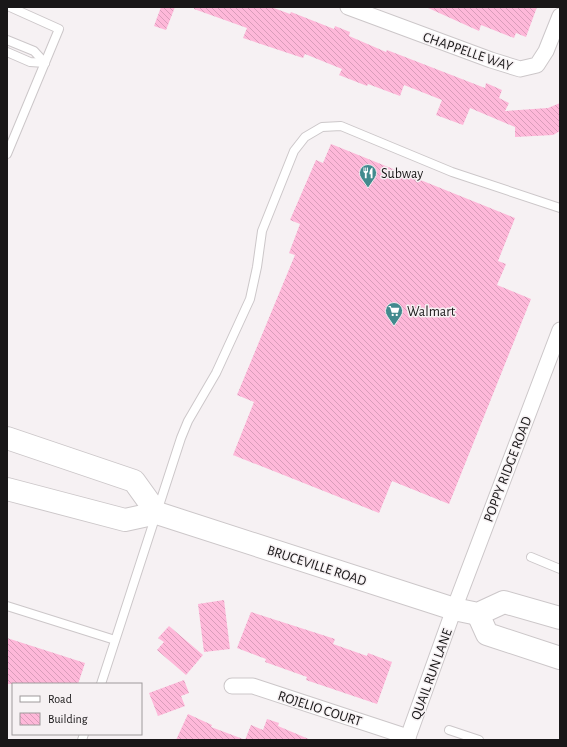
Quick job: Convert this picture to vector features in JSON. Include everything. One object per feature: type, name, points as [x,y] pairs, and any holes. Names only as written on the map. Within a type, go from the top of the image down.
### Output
[{"type":"main road","points":[[7,438],[134,481],[157,513],[125,520],[7,489]]},
{"type":"main road","name":"BRUCEVILLE ROAD","points":[[157,513],[454,609],[478,614]]},
{"type":"main road","points":[[560,618],[504,602],[478,614],[486,634],[560,658]]},
{"type":"street","name":"CHAPPELLE WAY","points":[[348,7],[463,50],[520,69],[537,64],[546,51],[560,16]]},
{"type":"street","name":"POPPY RIDGE ROAD","points":[[454,609],[560,330]]},
{"type":"street","name":"QUAIL RUN LANE","points":[[408,738],[454,609]]},
{"type":"street","name":"ROJELIO COURT","points":[[232,686],[253,686],[408,738]]},
{"type":"lane","points":[[7,154],[59,29],[10,7]]},
{"type":"lane","points":[[7,40],[34,51],[45,62]]},
{"type":"lane","points":[[7,52],[30,62],[45,62]]},
{"type":"lane","points":[[101,683],[188,421],[216,373],[250,299],[257,267],[262,231],[294,151],[305,137],[322,127],[341,126],[452,172],[560,208]]},
{"type":"lane","points":[[531,557],[560,569]]},
{"type":"lane","points":[[7,606],[115,640]]},
{"type":"lane","points":[[449,730],[480,740]]},
{"type":"building","points":[[161,7],[175,7],[166,30],[154,26]]},
{"type":"building","points":[[194,7],[271,7],[290,14],[291,12],[334,29],[335,26],[350,32],[349,36],[386,52],[387,50],[485,88],[486,83],[502,90],[499,98],[509,103],[505,111],[548,108],[560,103],[560,131],[553,135],[515,137],[515,127],[470,108],[463,125],[436,115],[442,100],[404,85],[400,96],[368,84],[367,86],[339,75],[342,69],[305,54],[303,58],[243,38],[247,28],[194,9]]},
{"type":"building","points":[[426,7],[537,7],[526,37],[516,33],[514,38],[481,25],[479,31]]},
{"type":"building","name":"Walmart","points":[[331,144],[515,218],[498,261],[506,264],[497,285],[531,299],[449,504],[392,481],[379,513],[233,455],[254,402],[237,395],[295,255],[289,253],[300,224],[290,220],[316,160],[323,163]]},
{"type":"building","points":[[224,600],[230,649],[204,652],[198,604]]},
{"type":"building","points":[[251,612],[335,639],[333,644],[367,656],[368,653],[392,662],[377,704],[306,680],[307,677],[265,662],[266,659],[237,648]]},
{"type":"building","points":[[169,626],[203,655],[186,675],[157,650],[164,642],[158,638]]},
{"type":"building","points":[[7,638],[85,663],[78,683],[7,684]]},
{"type":"building","points":[[184,680],[189,693],[181,696],[185,706],[158,716],[149,693]]},
{"type":"building","points":[[188,714],[212,725],[211,727],[243,740],[176,740]]},
{"type":"building","points":[[267,719],[279,723],[278,726],[311,740],[245,740],[251,725],[263,730]]},
{"type":"place","name":"Subway","points":[[368,188]]},
{"type":"place","name":"Walmart","points":[[394,326]]}]
